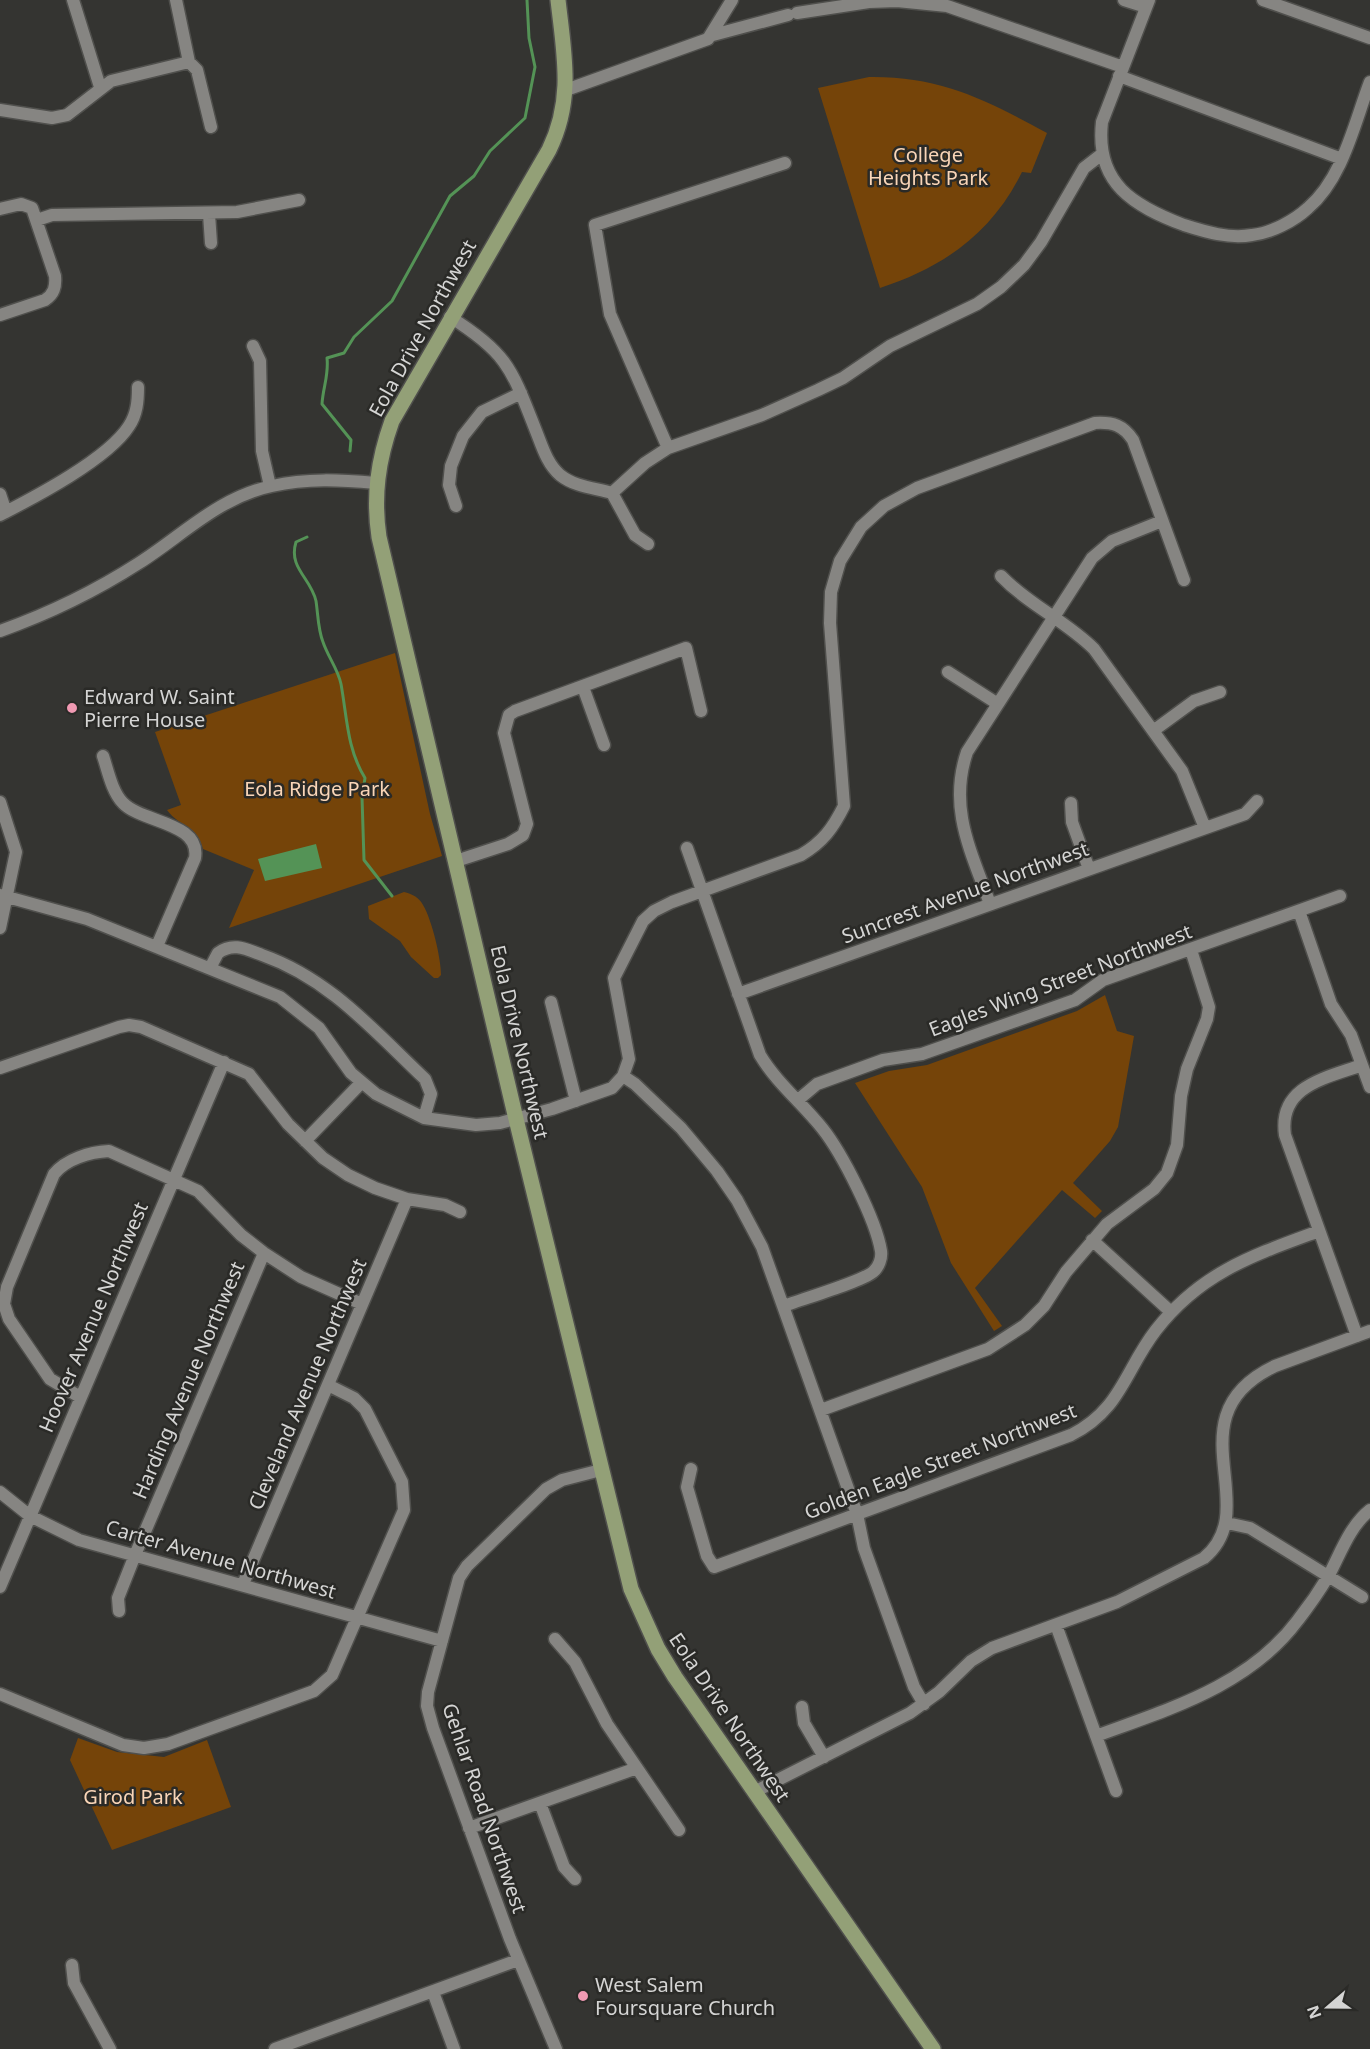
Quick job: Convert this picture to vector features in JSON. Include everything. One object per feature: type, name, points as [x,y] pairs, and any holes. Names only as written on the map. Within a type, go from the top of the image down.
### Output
[{"type":"main road","name":"Eola Drive Northwest","points":[[558,0],[567,90],[561,123],[549,150],[450,317],[392,421],[381,456],[376,483],[379,537],[516,1119],[626,1572],[651,1635],[675,1677],[933,2049]]},
{"type":"street","points":[[73,0],[100,87]]},
{"type":"street","points":[[176,0],[189,62],[197,70],[211,128]]},
{"type":"street","points":[[713,35],[732,0]]},
{"type":"street","points":[[1124,0],[1147,4],[1102,122],[1102,154],[1118,187],[1138,205],[1196,229],[1241,236],[1267,231],[1306,210],[1331,182],[1342,159],[1370,82]]},
{"type":"street","points":[[1263,0],[1370,38]]},
{"type":"street","points":[[567,90],[702,42],[713,35],[793,14],[869,2],[897,1],[948,6],[1342,159]]},
{"type":"street","points":[[0,110],[52,118],[67,115],[100,87],[123,76],[189,62]]},
{"type":"street","points":[[612,493],[636,471],[668,448],[703,438],[793,402],[843,378],[890,346],[977,304],[1001,287],[1024,265],[1084,168],[1102,154]]},
{"type":"street","points":[[668,448],[610,314],[595,225],[785,164]]},
{"type":"street","points":[[37,220],[52,215],[237,212],[299,200]]},
{"type":"street","points":[[0,208],[26,205],[32,208],[56,276],[54,291],[45,300],[0,315]]},
{"type":"street","points":[[209,214],[211,243]]},
{"type":"street","points":[[450,317],[475,333],[501,355],[521,393],[546,456],[560,475],[576,484],[612,493],[635,535],[648,544]]},
{"type":"street","points":[[253,346],[261,361],[262,451],[270,486]]},
{"type":"street","points":[[0,494],[3,513],[100,455],[122,435],[136,412],[138,387]]},
{"type":"street","points":[[456,506],[449,485],[451,466],[463,436],[482,412],[521,393]]},
{"type":"street","points":[[4,896],[65,911],[280,997],[319,1028],[351,1073],[362,1083],[391,1103],[424,1118],[460,1125],[492,1124],[516,1119],[605,1092],[623,1076],[629,1059],[628,1042],[614,984],[618,967],[646,918],[662,907],[801,855],[817,845],[832,829],[844,806],[830,623],[831,592],[848,546],[861,526],[884,506],[917,488],[1095,423],[1110,422],[1125,428],[1133,440],[1184,580]]},
{"type":"street","points":[[0,630],[75,598],[139,563],[207,513],[232,500],[270,486],[328,479],[376,483]]},
{"type":"street","points":[[990,904],[962,825],[958,788],[967,752],[1054,616],[1099,552],[1112,541],[1162,521]]},
{"type":"street","points":[[1001,576],[1016,592],[1078,632],[1094,649],[1182,771],[1205,828]]},
{"type":"street","points":[[456,861],[508,844],[523,835],[526,824],[504,733],[509,715],[686,648],[701,711]]},
{"type":"street","points":[[948,672],[998,704]]},
{"type":"street","points":[[583,687],[604,746]]},
{"type":"street","points":[[1153,730],[1194,701],[1220,692]]},
{"type":"street","points":[[103,756],[122,803],[130,810],[187,834],[195,846],[195,858],[157,946]]},
{"type":"street","name":"Suncrest Avenue Northwest","points":[[738,994],[1245,814],[1257,801]]},
{"type":"street","points":[[0,802],[16,852],[4,896],[0,928]]},
{"type":"street","points":[[1071,803],[1072,822],[1089,869]]},
{"type":"street","points":[[687,848],[760,1055],[823,1130],[854,1183],[881,1250],[879,1264],[867,1276],[784,1306]]},
{"type":"street","name":"Eagles Wing Street Northwest","points":[[798,1100],[817,1084],[883,1060],[922,1054],[1075,1000],[1103,980],[1340,896]]},
{"type":"street","points":[[1299,911],[1331,1004],[1351,1035],[1370,1087]]},
{"type":"street","points":[[210,968],[218,953],[236,946],[291,966],[318,981],[425,1079],[431,1094],[424,1118]]},
{"type":"street","points":[[821,1410],[988,1349],[1025,1325],[1044,1306],[1066,1272],[1092,1240],[1107,1224],[1154,1189],[1167,1173],[1178,1145],[1181,1096],[1209,1007],[1191,950]]},
{"type":"street","points":[[552,1002],[576,1101]]},
{"type":"street","points":[[0,1068],[129,1025],[141,1027],[249,1074],[288,1124],[305,1141],[348,1175],[375,1188],[407,1199],[445,1205],[460,1212]]},
{"type":"street","name":"Hoover Avenue Northwest","points":[[0,1587],[224,1062]]},
{"type":"street","points":[[1357,1336],[1285,1135],[1283,1121],[1295,1094],[1306,1086],[1362,1065]]},
{"type":"street","points":[[623,1076],[635,1084],[681,1128],[717,1172],[751,1224],[784,1306],[857,1514],[871,1571],[914,1687],[924,1704]]},
{"type":"street","points":[[305,1141],[362,1083]]},
{"type":"street","points":[[80,1397],[50,1379],[9,1319],[4,1304],[7,1287],[54,1174],[67,1162],[97,1152],[108,1151],[198,1191],[241,1235],[264,1253],[301,1277],[362,1304]]},
{"type":"street","name":"Cleveland Avenue Northwest","points":[[243,1584],[407,1199]]},
{"type":"street","name":"Golden Eagle Street Northwest","points":[[691,1470],[687,1487],[707,1556],[714,1566],[1083,1429],[1115,1401],[1141,1353],[1171,1312],[1196,1287],[1221,1270],[1243,1259],[1319,1231]]},
{"type":"street","points":[[1092,1240],[1171,1312]]},
{"type":"street","name":"Harding Avenue Northwest","points":[[119,1611],[118,1598],[135,1555],[264,1253]]},
{"type":"street","points":[[754,1791],[924,1704],[971,1661],[992,1648],[1117,1602],[1204,1558],[1215,1550],[1227,1523],[1222,1442],[1224,1420],[1237,1392],[1261,1373],[1275,1366],[1370,1331]]},
{"type":"street","points":[[0,1694],[123,1745],[144,1748],[168,1744],[314,1691],[333,1675],[404,1510],[405,1497],[402,1482],[365,1409],[354,1398],[328,1386]]},
{"type":"street","name":"Gehlar Road Northwest","points":[[556,2049],[518,1960],[469,1828],[427,1706],[428,1692],[459,1578],[467,1566],[546,1489],[562,1480],[601,1470]]},
{"type":"street","name":"Carter Avenue Northwest","points":[[0,1492],[30,1516],[79,1540],[442,1641]]},
{"type":"street","points":[[1096,1736],[1192,1700],[1239,1675],[1275,1646],[1297,1621],[1328,1576],[1355,1526],[1370,1510]]},
{"type":"street","points":[[1227,1523],[1250,1528],[1362,1597]]},
{"type":"street","points":[[1056,1625],[1116,1791]]},
{"type":"street","points":[[555,1639],[574,1662],[607,1724],[679,1830]]},
{"type":"street","points":[[802,1707],[804,1723],[824,1757]]},
{"type":"street","points":[[469,1828],[637,1768]]},
{"type":"street","points":[[540,1803],[564,1867],[575,1879]]},
{"type":"street","points":[[275,2049],[518,1960]]},
{"type":"street","points":[[72,1965],[74,1983],[110,2049]]},
{"type":"street","points":[[433,1992],[454,2049]]},
{"type":"green space","name":"College Heights Park","points":[[869,77],[919,81],[962,92],[1004,110],[1047,133],[1031,173],[1022,172],[1010,194],[981,230],[964,245],[925,270],[880,288],[818,88]]},
{"type":"green space","name":"Eola Ridge Park","points":[[395,653],[430,814],[442,856],[229,928],[254,870],[203,849],[196,834],[167,810],[181,805],[155,732]]},
{"type":"green space","points":[[404,892],[421,902],[433,929],[441,975],[438,978],[434,978],[411,957],[400,941],[369,919],[368,906]]},
{"type":"green space","points":[[1105,995],[1117,1031],[1134,1036],[1118,1127],[1110,1141],[1073,1183],[1102,1211],[1095,1218],[1062,1190],[975,1288],[1002,1326],[994,1331],[951,1263],[922,1187],[855,1083],[889,1071],[927,1065],[1077,1011]]},
{"type":"green space","name":"Girod Park","points":[[78,1738],[117,1752],[164,1757],[207,1740],[231,1807],[112,1850],[70,1760]]},
{"type":"shaded area","points":[[316,844],[322,868],[265,881],[258,859]]},
{"type":"waterway","points":[[350,451],[351,440],[322,404],[327,358],[344,353],[354,337],[392,301],[450,196],[474,176],[490,151],[525,118],[535,67],[529,38],[527,0]]},
{"type":"waterway","points":[[307,537],[296,542],[295,559],[316,601],[321,637],[340,679],[354,756],[365,778],[362,797],[364,860],[392,896]]},
{"type":"place","name":"Edward W. Saint Pierre House","points":[[72,708]]},
{"type":"place","name":"West Salem Foursquare Church","points":[[583,1996]]}]
